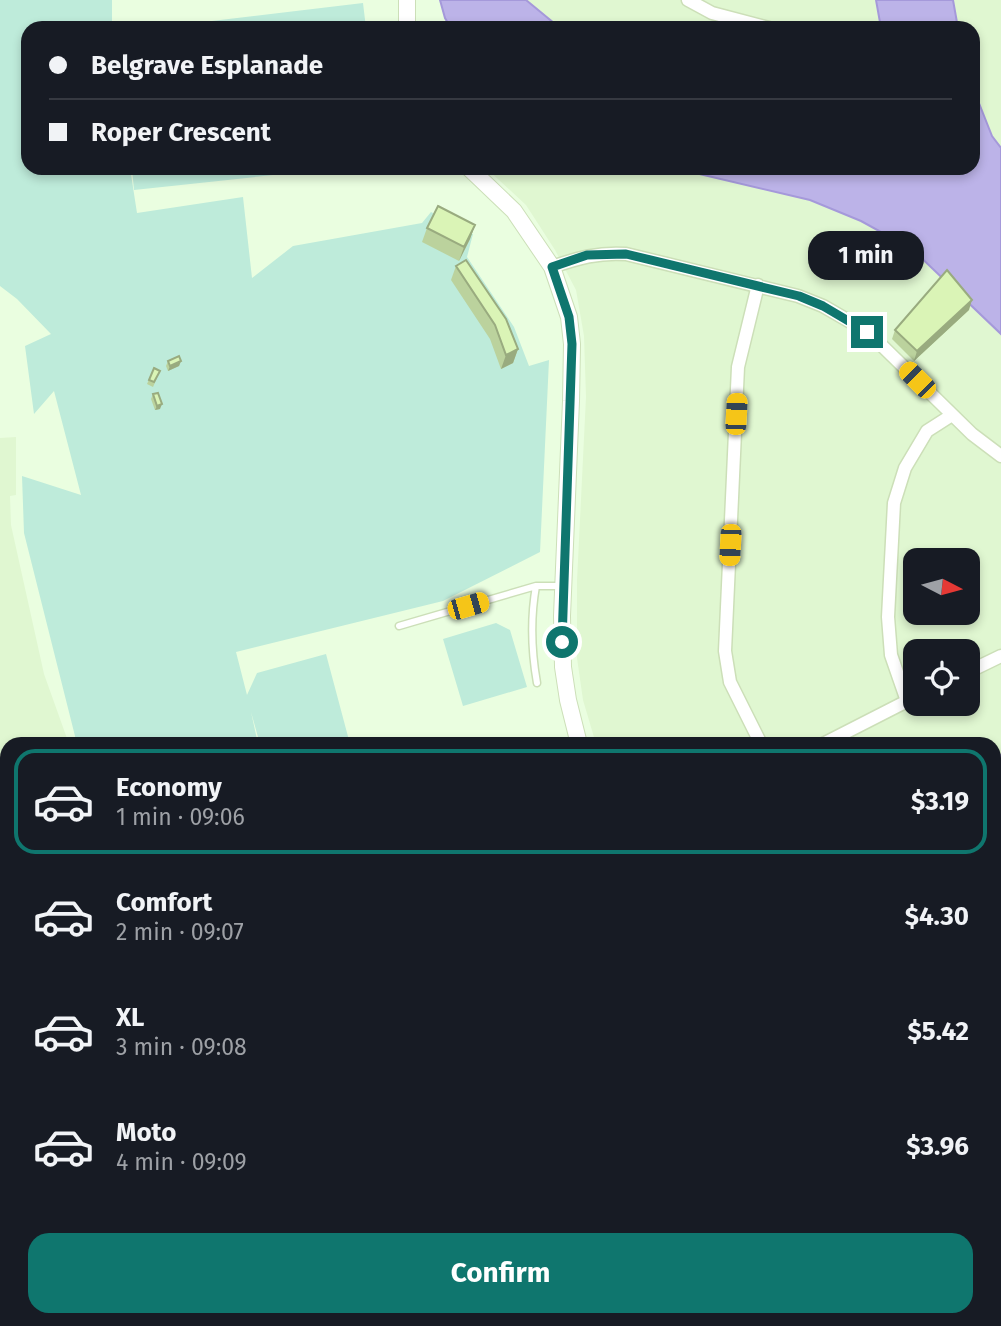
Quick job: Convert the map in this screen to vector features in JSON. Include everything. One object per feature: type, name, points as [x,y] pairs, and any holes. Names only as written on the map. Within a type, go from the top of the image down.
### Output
[{"type":"street","points":[[407,0],[407,21]]},
{"type":"street","points":[[688,0],[712,13],[742,21]]},
{"type":"street","points":[[477,175],[514,211],[552,267],[569,317],[572,344],[562,616],[568,701],[577,737]]},
{"type":"street","points":[[552,267],[587,255],[626,254],[758,285],[799,296],[823,306],[867,332],[972,434],[1001,456]]},
{"type":"street","points":[[758,285],[738,367],[725,651],[730,682],[758,737]]},
{"type":"street","points":[[903,681],[891,655],[888,617],[894,503],[905,468],[927,431],[952,415]]},
{"type":"street","points":[[980,666],[1001,656]]},
{"type":"street","points":[[837,737],[903,703]]},
{"type":"lane","points":[[399,626],[536,586],[563,586]]},
{"type":"lane","points":[[536,586],[531,615],[531,647],[537,683]]},
{"type":"shaded area","points":[[0,0],[112,0],[112,21],[21,21],[21,175],[131,175],[137,213],[243,197],[252,278],[293,246],[422,223],[431,212],[473,234],[467,257],[514,327],[529,366],[549,360],[540,552],[443,601],[236,652],[247,695],[257,673],[326,654],[348,737],[258,737],[251,712],[256,737],[75,737],[24,533],[22,476],[81,495],[54,391],[34,414],[25,346],[51,334],[17,299],[0,286]]},
{"type":"shaded area","points":[[440,0],[526,0],[552,21],[447,21]]},
{"type":"shaded area","points":[[526,0],[876,0],[880,21],[552,21]]},
{"type":"shaded area","points":[[876,0],[953,0],[957,21],[880,21]]},
{"type":"shaded area","points":[[953,0],[1001,0],[1001,148],[992,136],[980,106],[980,21],[957,21]]},
{"type":"shaded area","points":[[363,3],[365,21],[212,21]]},
{"type":"shaded area","points":[[980,106],[992,136],[1001,148],[1001,334],[912,249],[861,221],[810,200],[704,175],[980,175]]},
{"type":"shaded area","points":[[133,175],[274,175],[134,190]]},
{"type":"shaded area","points":[[494,175],[704,175],[810,200],[861,220],[912,249],[1001,334],[1001,737],[594,737],[583,700],[577,658],[577,581],[586,397],[584,336],[576,290],[555,250],[526,205]]},
{"type":"shaded area","points":[[16,437],[16,495],[10,496],[11,525],[44,674],[66,737],[0,737],[0,438]]},
{"type":"shaded area","points":[[496,623],[510,630],[527,687],[463,706],[443,639]]},
{"type":"building","points":[[438,206],[475,225],[464,247],[427,228]]},
{"type":"building","points":[[466,260],[506,319],[518,349],[506,355],[495,325],[456,266]]},
{"type":"building","points":[[947,270],[972,300],[917,351],[895,330]]},
{"type":"building","points":[[179,356],[181,361],[170,366],[168,361]]},
{"type":"building","points":[[154,368],[160,371],[154,382],[149,380]]},
{"type":"building","points":[[158,393],[162,404],[157,406],[153,394]]},
{"type":"route","points":[[562,642],[572,344],[569,317],[552,267],[587,255],[626,254],[799,296],[847,318],[867,332]]}]
